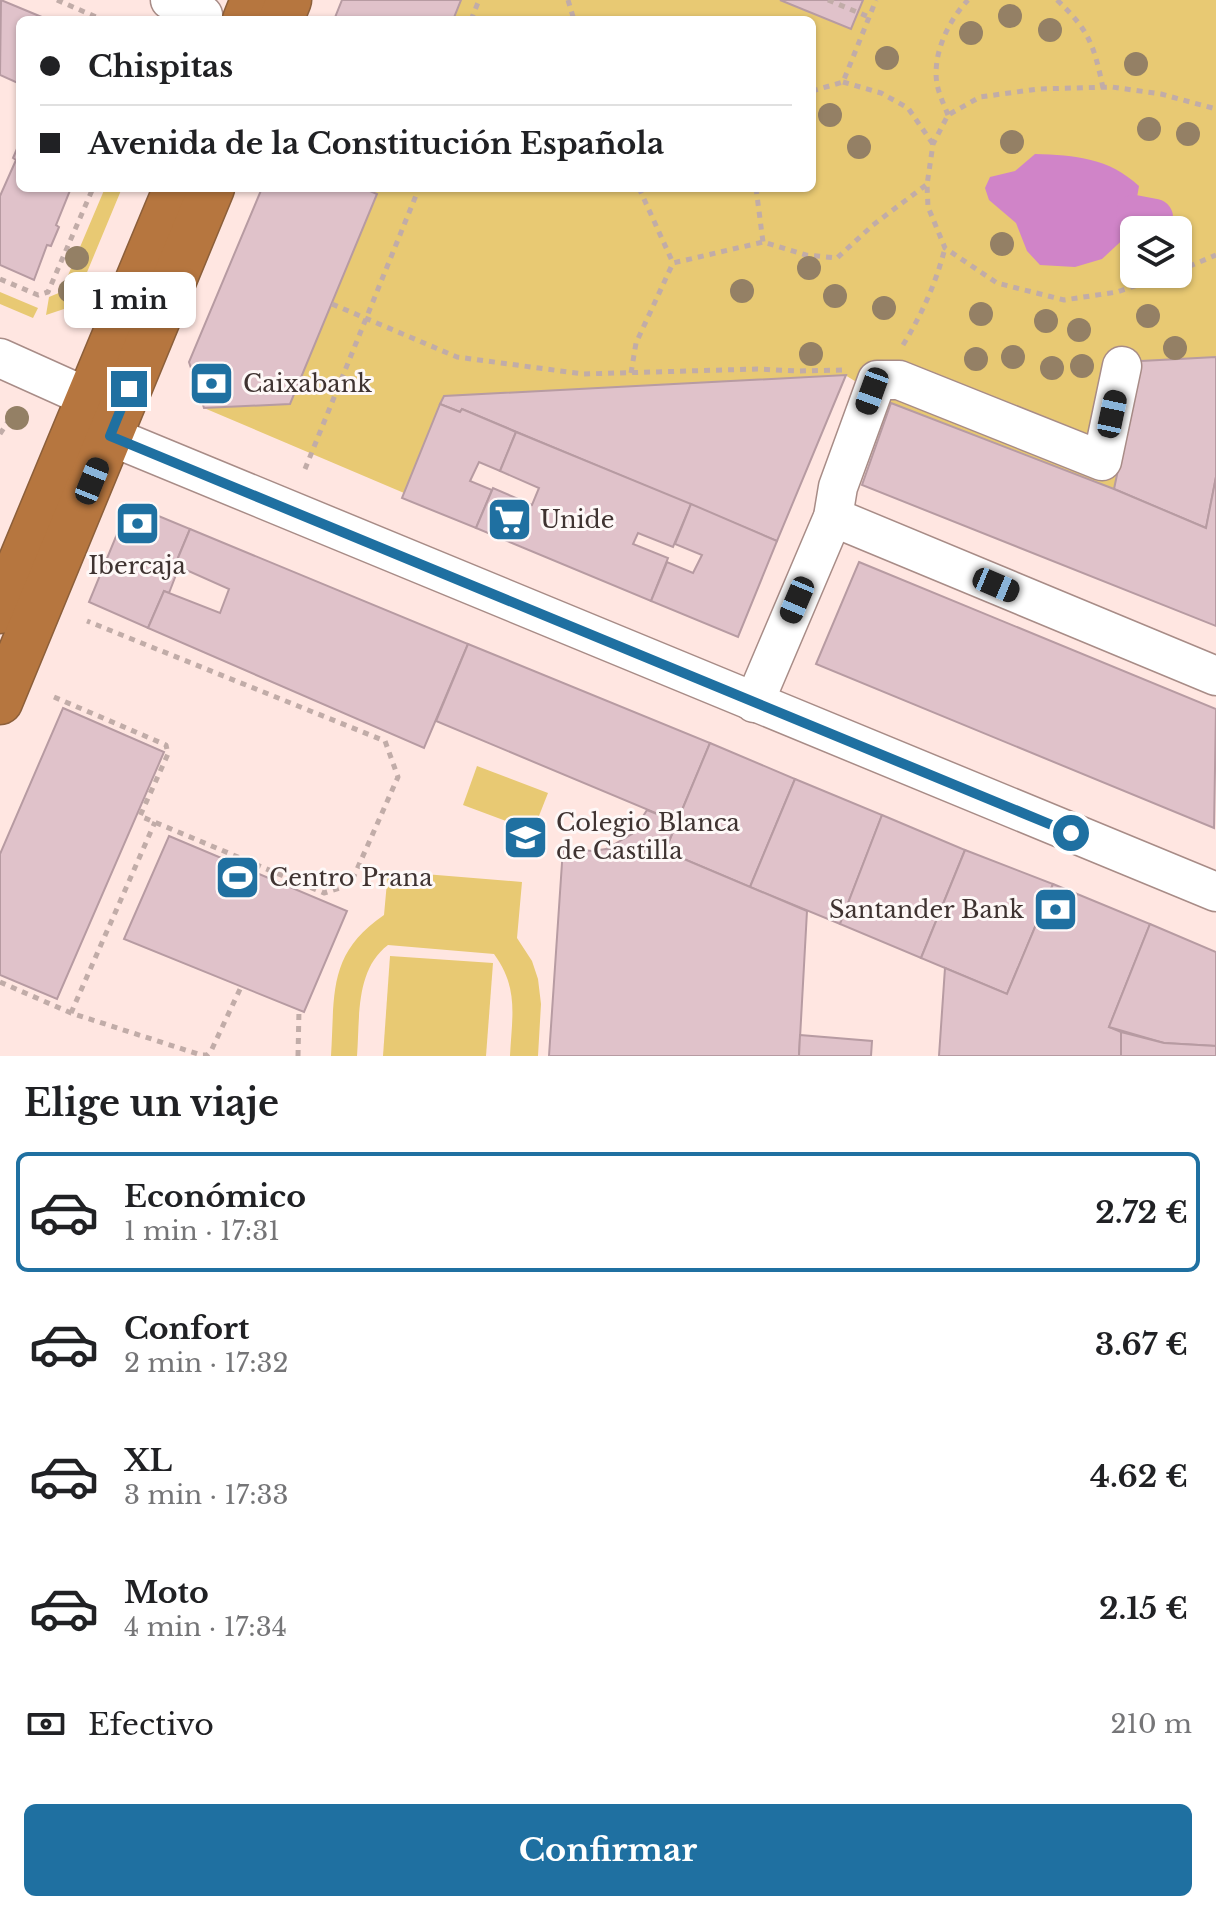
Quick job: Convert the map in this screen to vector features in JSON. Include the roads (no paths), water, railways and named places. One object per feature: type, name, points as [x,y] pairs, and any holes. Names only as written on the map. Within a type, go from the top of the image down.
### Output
[{"type":"highway","points":[[206,12],[253,0]]},
{"type":"highway","points":[[0,611],[174,192]]},
{"type":"highway","points":[[0,702],[210,192]]},
{"type":"street","points":[[0,358],[89,398],[110,436]]},
{"type":"street","points":[[89,398],[110,391],[139,365]]},
{"type":"street","points":[[754,703],[833,517],[838,487],[875,386],[899,380],[1102,461],[1122,366]]},
{"type":"street","points":[[66,456],[88,437],[110,436],[1216,892]]},
{"type":"street","points":[[833,517],[1216,676]]},
{"type":"waterway","points":[[1134,213],[1150,216]]},
{"type":"place","name":"Caixabank","points":[[212,384]]},
{"type":"place","name":"Unide","points":[[509,520]]},
{"type":"place","name":"Ibercaja","points":[[137,524]]},
{"type":"place","name":"Colegio Blanca de Castilla","points":[[525,837]]},
{"type":"place","name":"Centro Prana","points":[[238,878]]},
{"type":"place","name":"Santander Bank","points":[[1055,910]]}]
